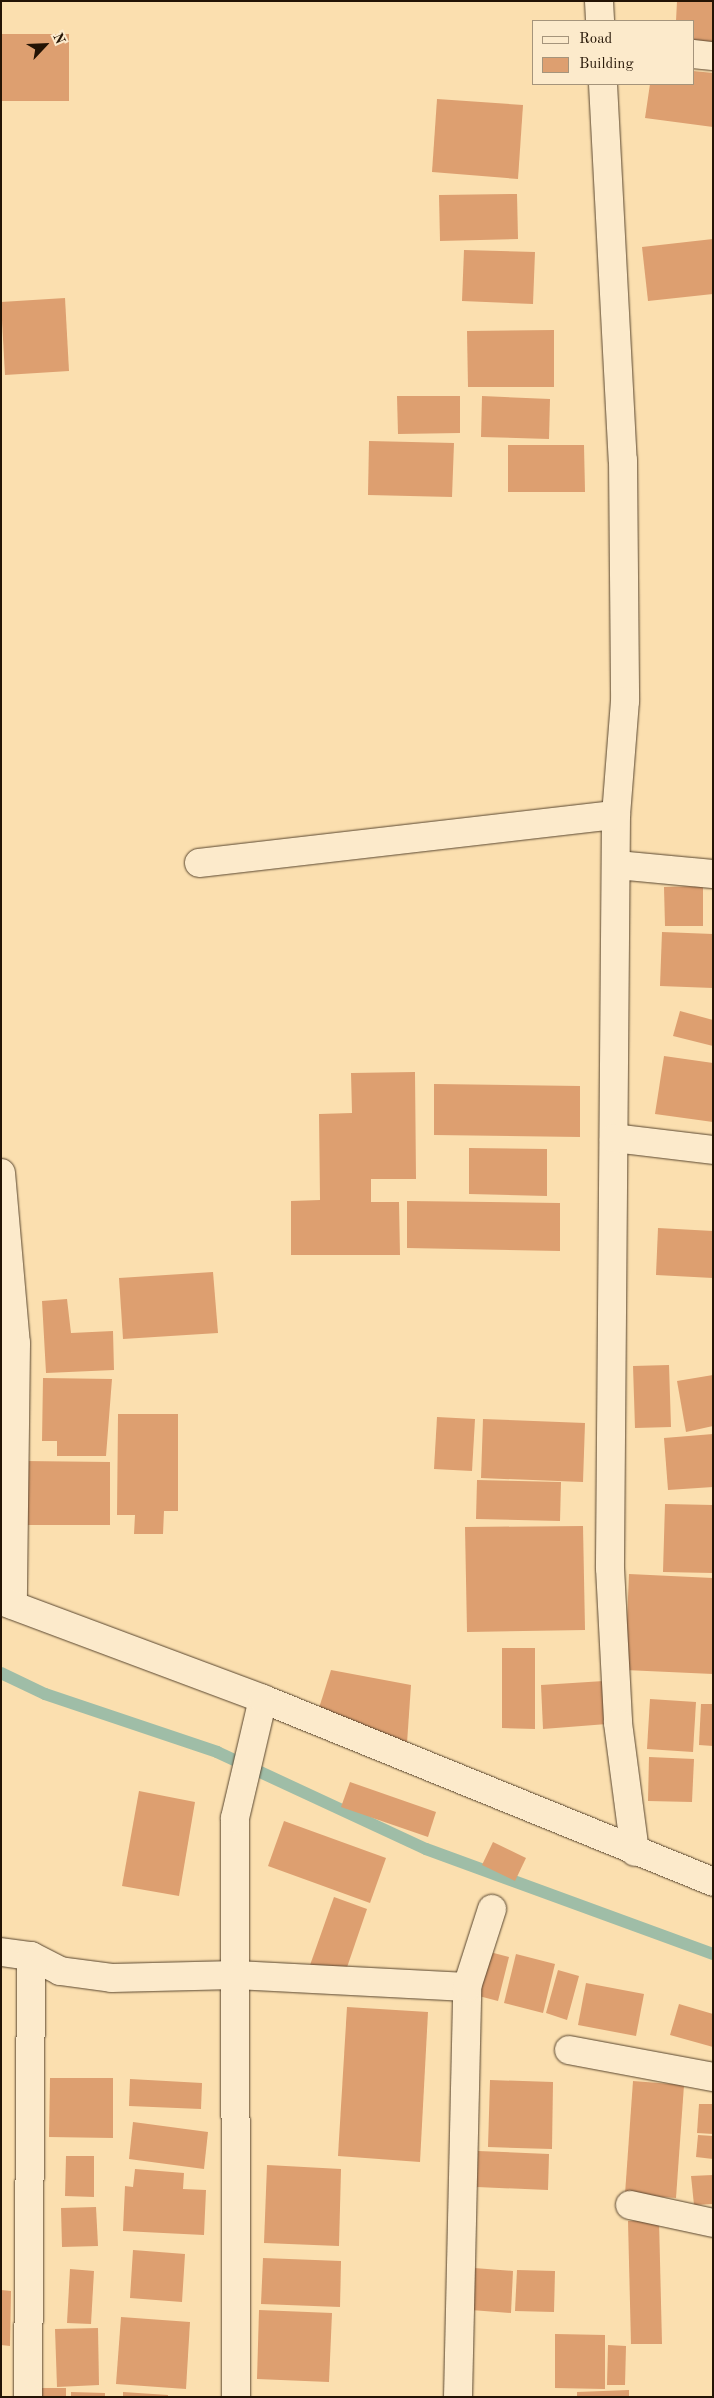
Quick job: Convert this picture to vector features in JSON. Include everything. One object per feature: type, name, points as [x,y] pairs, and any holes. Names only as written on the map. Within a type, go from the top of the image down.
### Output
[{"type":"street","points":[[599,1],[600,20]]},
{"type":"street","points":[[694,54],[713,56]]},
{"type":"street","points":[[603,85],[623,460],[624,701],[616,815],[610,1568],[618,1723],[635,1852]]},
{"type":"street","points":[[199,863],[616,815]]},
{"type":"street","points":[[617,865],[713,874]]},
{"type":"street","points":[[614,1138],[713,1150]]},
{"type":"street","points":[[1,1172],[16,1344],[7,1603],[263,1699],[635,1852],[713,1882]]},
{"type":"street","points":[[236,2397],[235,1818],[258,1730],[263,1699]]},
{"type":"street","points":[[458,2397],[468,1988],[492,1909]]},
{"type":"street","points":[[1,1952],[31,1956],[60,1971],[112,1978],[236,1974],[468,1988]]},
{"type":"street","points":[[28,2397],[31,1956]]},
{"type":"street","points":[[569,2050],[713,2077]]},
{"type":"street","points":[[630,2205],[713,2223]]},
{"type":"building","points":[[677,1],[713,1],[713,44],[694,43],[694,20],[676,20]]},
{"type":"building","points":[[1,34],[69,34],[69,101],[1,101]]},
{"type":"building","points":[[694,71],[713,73],[713,127],[645,118],[650,85],[694,85]]},
{"type":"building","points":[[437,99],[523,105],[518,179],[432,172]]},
{"type":"building","points":[[517,194],[518,239],[440,241],[439,195]]},
{"type":"building","points":[[713,239],[713,294],[648,301],[642,247]]},
{"type":"building","points":[[464,250],[535,252],[533,304],[462,301]]},
{"type":"building","points":[[65,298],[69,371],[5,375],[1,302]]},
{"type":"building","points":[[554,330],[554,387],[468,387],[467,331]]},
{"type":"building","points":[[397,396],[460,396],[460,433],[398,434]]},
{"type":"building","points":[[482,396],[550,399],[549,439],[481,437]]},
{"type":"building","points":[[369,441],[454,443],[452,497],[368,495]]},
{"type":"building","points":[[508,445],[584,445],[585,492],[508,492]]},
{"type":"building","points":[[703,886],[703,926],[665,926],[664,887]]},
{"type":"building","points":[[662,932],[713,934],[713,988],[660,986]]},
{"type":"building","points":[[680,1011],[713,1020],[713,1046],[673,1036]]},
{"type":"building","points":[[664,1056],[713,1063],[713,1122],[655,1114]]},
{"type":"building","points":[[415,1072],[416,1179],[371,1179],[371,1202],[399,1202],[400,1255],[291,1255],[291,1201],[320,1200],[319,1114],[352,1113],[351,1073]]},
{"type":"building","points":[[434,1084],[580,1086],[580,1137],[434,1135]]},
{"type":"building","points":[[469,1148],[547,1149],[547,1196],[469,1194]]},
{"type":"building","points":[[407,1201],[560,1203],[560,1251],[407,1248]]},
{"type":"building","points":[[658,1228],[713,1231],[713,1278],[656,1275]]},
{"type":"building","points":[[213,1272],[218,1333],[123,1339],[119,1278]]},
{"type":"building","points":[[67,1299],[71,1333],[113,1331],[114,1370],[46,1373],[42,1301]]},
{"type":"building","points":[[669,1365],[671,1427],[635,1428],[633,1366]]},
{"type":"building","points":[[713,1375],[713,1426],[686,1432],[677,1381]]},
{"type":"building","points":[[43,1378],[112,1379],[106,1456],[57,1456],[57,1441],[42,1441]]},
{"type":"building","points":[[118,1414],[178,1414],[178,1511],[164,1511],[163,1534],[134,1534],[135,1515],[117,1515]]},
{"type":"building","points":[[437,1417],[475,1419],[472,1471],[434,1469]]},
{"type":"building","points":[[483,1419],[585,1423],[583,1482],[481,1478]]},
{"type":"building","points":[[713,1434],[713,1487],[668,1490],[664,1438]]},
{"type":"building","points":[[24,1461],[110,1462],[110,1525],[24,1525]]},
{"type":"building","points":[[477,1480],[561,1482],[560,1521],[476,1519]]},
{"type":"building","points":[[665,1504],[713,1505],[713,1573],[663,1572]]},
{"type":"building","points":[[583,1526],[585,1630],[467,1632],[465,1527]]},
{"type":"building","points":[[629,1574],[713,1578],[713,1674],[625,1670]]},
{"type":"building","points":[[502,1648],[535,1648],[535,1729],[502,1728]]},
{"type":"building","points":[[331,1670],[411,1685],[407,1743],[319,1708]]},
{"type":"building","points":[[604,1681],[607,1724],[543,1729],[541,1685]]},
{"type":"building","points":[[650,1699],[696,1702],[693,1752],[647,1749]]},
{"type":"building","points":[[701,1704],[713,1704],[713,1746],[699,1745]]},
{"type":"building","points":[[649,1757],[694,1759],[692,1802],[648,1801]]},
{"type":"building","points":[[350,1782],[436,1812],[428,1837],[341,1807]]},
{"type":"building","points":[[139,1791],[195,1802],[179,1896],[122,1886]]},
{"type":"building","points":[[284,1821],[386,1858],[370,1903],[268,1866]]},
{"type":"building","points":[[493,1842],[526,1858],[515,1881],[482,1865]]},
{"type":"building","points":[[334,1897],[367,1909],[343,1979],[309,1968]]},
{"type":"building","points":[[486,1951],[509,1957],[498,2001],[475,1995]]},
{"type":"building","points":[[516,1954],[555,1964],[543,2013],[504,2003]]},
{"type":"building","points":[[558,1970],[579,1976],[567,2020],[546,2013]]},
{"type":"building","points":[[586,1983],[644,1994],[636,2036],[578,2025]]},
{"type":"building","points":[[679,2004],[713,2014],[713,2047],[670,2035]]},
{"type":"building","points":[[347,2007],[428,2012],[420,2162],[338,2156]]},
{"type":"building","points":[[50,2078],[113,2078],[113,2138],[49,2137]]},
{"type":"building","points":[[130,2079],[202,2083],[201,2109],[129,2106]]},
{"type":"building","points":[[490,2080],[553,2082],[552,2149],[488,2147]]},
{"type":"building","points":[[633,2081],[684,2085],[676,2198],[625,2194]]},
{"type":"building","points":[[699,2104],[713,2104],[713,2134],[697,2133]]},
{"type":"building","points":[[133,2122],[208,2132],[204,2169],[129,2159]]},
{"type":"building","points":[[698,2135],[713,2136],[713,2159],[696,2157]]},
{"type":"building","points":[[478,2151],[549,2154],[548,2190],[477,2187]]},
{"type":"building","points":[[66,2156],[94,2156],[94,2197],[65,2196]]},
{"type":"building","points":[[267,2165],[341,2169],[339,2246],[264,2243]]},
{"type":"building","points":[[135,2169],[184,2173],[183,2189],[206,2190],[204,2235],[123,2231],[125,2186],[133,2187]]},
{"type":"building","points":[[713,2175],[713,2204],[694,2205],[691,2176]]},
{"type":"building","points":[[96,2207],[98,2246],[62,2247],[61,2208]]},
{"type":"building","points":[[659,2220],[662,2344],[631,2344],[628,2221]]},
{"type":"building","points":[[133,2250],[185,2254],[182,2302],[130,2298]]},
{"type":"building","points":[[263,2258],[341,2261],[340,2307],[261,2304]]},
{"type":"building","points":[[474,2268],[513,2271],[511,2313],[471,2310]]},
{"type":"building","points":[[70,2269],[94,2271],[91,2324],[67,2323]]},
{"type":"building","points":[[517,2270],[555,2271],[554,2312],[515,2311]]},
{"type":"building","points":[[1,2290],[11,2291],[10,2346],[1,2345]]},
{"type":"building","points":[[259,2310],[332,2313],[329,2382],[257,2379]]},
{"type":"building","points":[[121,2317],[190,2322],[186,2389],[116,2384]]},
{"type":"building","points":[[98,2328],[99,2385],[57,2387],[55,2329]]},
{"type":"building","points":[[555,2334],[605,2335],[605,2389],[555,2388]]},
{"type":"building","points":[[608,2345],[626,2346],[625,2385],[607,2385]]},
{"type":"building","points":[[38,2388],[66,2388],[66,2397],[38,2397]]},
{"type":"building","points":[[629,2390],[629,2397],[577,2397],[577,2392]]},
{"type":"building","points":[[71,2392],[105,2393],[105,2397],[71,2397]]},
{"type":"building","points":[[123,2392],[168,2395],[168,2397],[123,2397]]},
{"type":"waterway","points":[[1,1673],[45,1694],[217,1752],[426,1849],[713,1954]]}]
